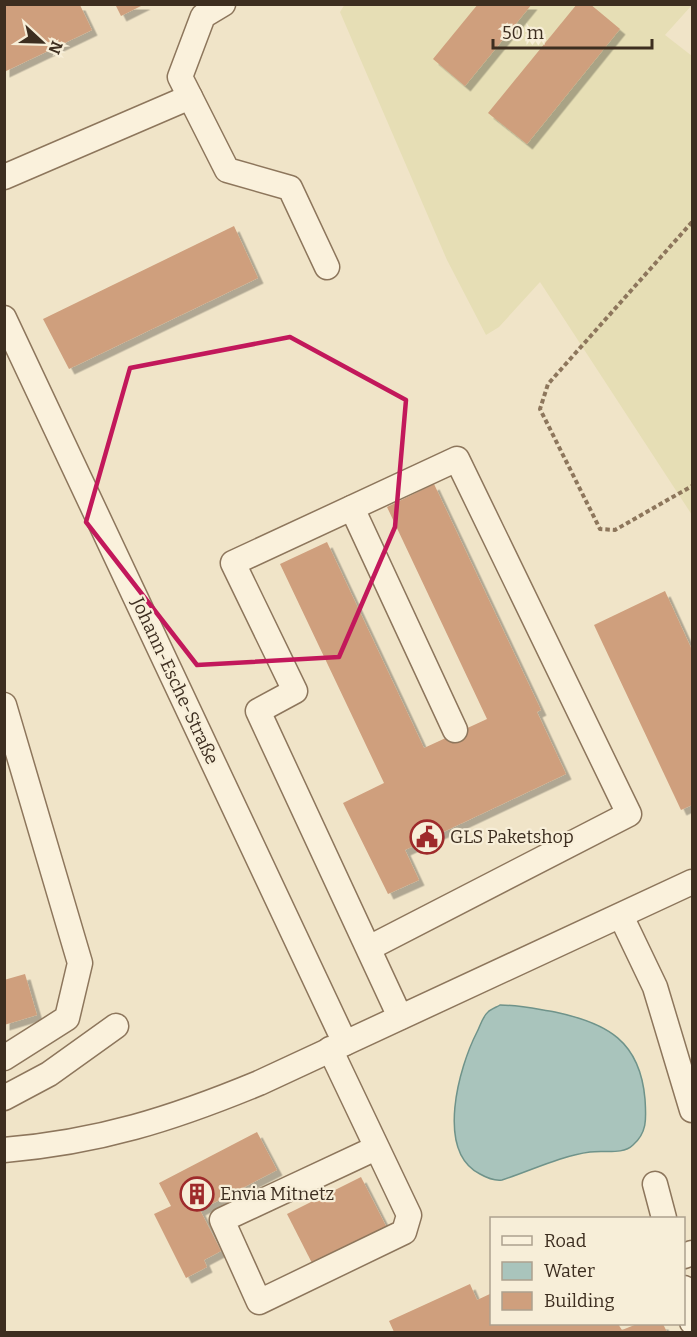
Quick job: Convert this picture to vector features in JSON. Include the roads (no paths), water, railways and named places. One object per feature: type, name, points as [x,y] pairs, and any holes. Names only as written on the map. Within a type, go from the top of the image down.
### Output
[{"type":"street","points":[[223,4],[203,16],[180,77],[227,170],[290,188],[327,267]]},
{"type":"street","points":[[4,177],[190,96]]},
{"type":"street","name":"Johann-Esche-Straße","points":[[4,318],[338,1046],[376,1148],[409,1215],[404,1232],[259,1302],[222,1220],[376,1148]]},
{"type":"street","points":[[369,948],[629,814],[457,459],[233,563],[295,691],[258,711],[400,1017]]},
{"type":"street","points":[[352,508],[455,730]]},
{"type":"street","points":[[4,705],[80,963],[67,1018],[4,1058]]},
{"type":"street","points":[[4,1150],[103,1136],[156,1123],[259,1083],[693,882]]},
{"type":"street","points":[[621,916],[655,987],[693,1110]]},
{"type":"street","points":[[4,1098],[49,1074],[116,1026]]},
{"type":"street","points":[[655,1184],[664,1217]]},
{"type":"street","points":[[685,1292],[693,1322]]},
{"type":"water","points":[[500,1005],[528,1007],[574,1017],[605,1029],[618,1038],[636,1062],[642,1079],[645,1099],[644,1129],[633,1145],[619,1151],[590,1152],[568,1157],[502,1180],[485,1177],[466,1163],[458,1147],[455,1128],[458,1086],[470,1047],[483,1019],[489,1011]]},
{"type":"place","name":"GLS Paketshop","points":[[427,837]]},
{"type":"place","name":"Envia Mitnetz","points":[[197,1194]]}]
